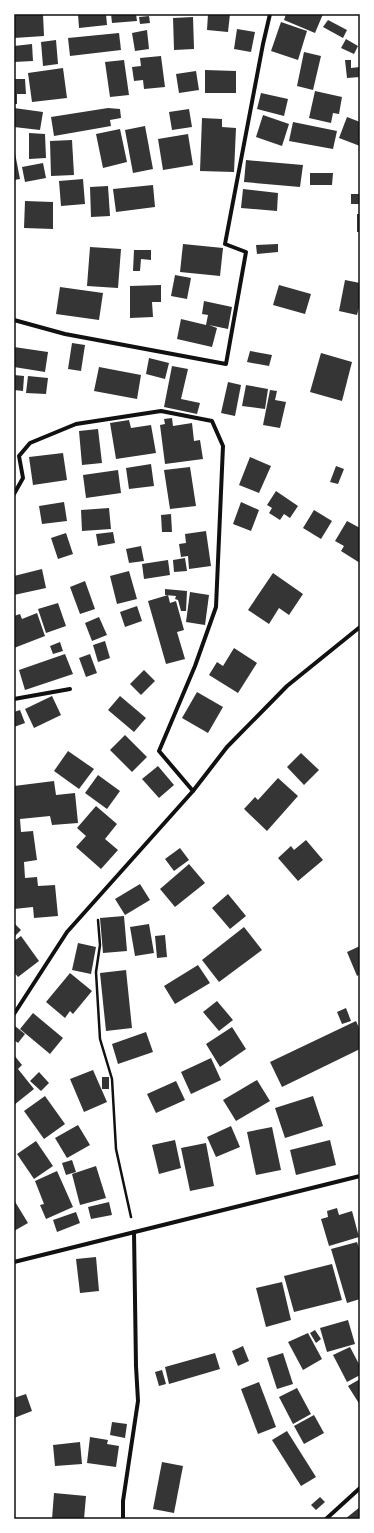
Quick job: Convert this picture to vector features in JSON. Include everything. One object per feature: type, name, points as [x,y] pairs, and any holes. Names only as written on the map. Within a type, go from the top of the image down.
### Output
[{"type":"street","points":[[14,320],[65,334],[226,364],[246,252],[225,244],[262,44],[270,14]]},
{"type":"street","points":[[14,494],[23,478],[19,456],[30,443],[76,424],[161,411],[212,421],[223,446],[216,607],[195,666],[159,751],[193,791]]},
{"type":"street","points":[[14,1014],[67,932],[193,791],[227,748],[287,686],[360,627]]},
{"type":"street","points":[[14,699],[70,689]]},
{"type":"street","points":[[14,1262],[360,1176]]},
{"type":"street","points":[[123,1519],[123,1501],[138,1401],[134,1232]]},
{"type":"street","points":[[326,1519],[360,1488]]},
{"type":"path","points":[[96,900],[100,945],[96,972],[100,1039],[112,1079],[116,1149],[134,1232]]},
{"type":"building","points":[[14,14],[43,14],[44,36],[14,38]]},
{"type":"building","points":[[78,14],[106,14],[107,25],[79,28]]},
{"type":"building","points":[[111,14],[136,14],[137,21],[112,23]]},
{"type":"building","points":[[208,14],[230,14],[228,32],[207,30]]},
{"type":"building","points":[[286,14],[323,14],[315,33],[284,20]]},
{"type":"building","points":[[149,16],[150,23],[140,24],[139,17]]},
{"type":"building","points":[[193,17],[194,49],[174,50],[173,18]]},
{"type":"building","points":[[328,20],[347,30],[343,38],[323,27]]},
{"type":"building","points":[[281,22],[307,31],[298,60],[271,51]]},
{"type":"building","points":[[237,29],[255,32],[251,52],[234,49]]},
{"type":"building","points":[[147,30],[149,49],[135,51],[132,33]]},
{"type":"building","points":[[119,33],[121,50],[70,56],[68,38]]},
{"type":"building","points":[[346,39],[358,46],[354,54],[341,48]]},
{"type":"building","points":[[56,40],[58,64],[43,66],[41,42]]},
{"type":"building","points":[[32,44],[33,61],[14,62],[14,46]]},
{"type":"building","points":[[304,52],[321,56],[313,90],[297,86]]},
{"type":"building","points":[[161,56],[165,87],[144,89],[143,80],[134,81],[132,67],[141,66],[140,58]]},
{"type":"building","points":[[124,60],[129,95],[110,97],[105,62]]},
{"type":"building","points":[[345,60],[351,60],[351,68],[360,67],[360,77],[347,78]]},
{"type":"building","points":[[63,68],[67,98],[32,102],[28,73]]},
{"type":"building","points":[[205,70],[236,71],[236,93],[205,93]]},
{"type":"building","points":[[196,71],[199,90],[179,93],[176,74]]},
{"type":"building","points":[[14,79],[25,79],[26,94],[17,94],[17,104],[14,104]]},
{"type":"building","points":[[315,91],[342,97],[339,114],[333,113],[331,123],[309,118]]},
{"type":"building","points":[[261,93],[288,99],[284,116],[257,109]]},
{"type":"building","points":[[14,108],[43,112],[40,130],[14,127]]},
{"type":"building","points":[[108,108],[120,109],[121,118],[110,120],[111,126],[54,136],[51,117]]},
{"type":"building","points":[[189,109],[192,127],[172,130],[169,112]]},
{"type":"building","points":[[263,115],[289,124],[282,146],[256,137]]},
{"type":"building","points":[[347,117],[360,122],[360,146],[339,138]]},
{"type":"building","points":[[202,118],[222,119],[222,127],[236,128],[234,172],[200,171]]},
{"type":"building","points":[[293,122],[337,131],[333,149],[289,141]]},
{"type":"building","points":[[145,126],[153,169],[133,173],[125,130]]},
{"type":"building","points":[[120,129],[127,162],[103,168],[96,134]]},
{"type":"building","points":[[29,133],[45,134],[46,158],[29,159]]},
{"type":"building","points":[[188,134],[193,165],[163,170],[158,139]]},
{"type":"building","points":[[72,140],[74,175],[51,176],[50,141]]},
{"type":"building","points":[[14,148],[20,179],[14,180]]},
{"type":"building","points":[[246,160],[303,165],[300,187],[244,182]]},
{"type":"building","points":[[43,163],[46,178],[25,182],[22,167]]},
{"type":"building","points":[[310,173],[333,173],[332,185],[310,185]]},
{"type":"building","points":[[83,179],[85,204],[61,206],[59,181]]},
{"type":"building","points":[[153,185],[155,207],[116,212],[113,189]]},
{"type":"building","points":[[108,186],[110,216],[91,217],[90,187]]},
{"type":"building","points":[[243,189],[278,193],[277,211],[241,208]]},
{"type":"building","points":[[351,194],[360,194],[360,204],[351,204]]},
{"type":"building","points":[[25,201],[53,202],[53,229],[24,228]]},
{"type":"building","points":[[357,214],[360,214],[360,232],[357,232]]},
{"type":"building","points":[[183,244],[223,248],[220,276],[180,272]]},
{"type":"building","points":[[278,244],[278,252],[257,254],[256,245]]},
{"type":"building","points":[[90,247],[121,249],[118,288],[87,286]]},
{"type":"building","points":[[134,250],[151,250],[151,260],[141,259],[140,271],[133,271]]},
{"type":"building","points":[[175,275],[191,278],[187,299],[171,296]]},
{"type":"building","points":[[345,280],[360,283],[360,303],[357,315],[339,311]]},
{"type":"building","points":[[161,285],[161,302],[152,302],[153,317],[130,318],[130,286]]},
{"type":"building","points":[[279,285],[311,294],[305,314],[273,305]]},
{"type":"building","points":[[60,287],[103,293],[99,320],[56,314]]},
{"type":"building","points":[[204,301],[232,307],[228,329],[209,325],[217,328],[212,347],[177,339],[181,319],[206,325],[208,315],[202,314]]},
{"type":"building","points":[[72,343],[85,345],[81,371],[68,369]]},
{"type":"building","points":[[14,347],[48,352],[45,372],[14,367]]},
{"type":"building","points":[[250,351],[272,355],[269,366],[247,362]]},
{"type":"building","points":[[321,353],[352,362],[342,401],[310,392]]},
{"type":"building","points":[[149,358],[169,363],[165,379],[146,374]]},
{"type":"building","points":[[172,366],[188,369],[181,399],[200,403],[197,414],[164,407]]},
{"type":"building","points":[[99,367],[141,375],[137,399],[94,391]]},
{"type":"building","points":[[14,375],[24,376],[23,391],[14,390]]},
{"type":"building","points":[[28,376],[48,378],[46,394],[26,393]]},
{"type":"building","points":[[228,382],[241,385],[235,416],[221,413]]},
{"type":"building","points":[[246,385],[268,389],[265,409],[242,406]]},
{"type":"building","points":[[270,390],[277,391],[275,400],[286,402],[280,428],[263,425]]},
{"type":"building","points":[[172,418],[173,426],[192,423],[194,441],[200,440],[203,459],[165,464],[160,425],[165,424],[164,419]]},
{"type":"building","points":[[129,420],[131,428],[151,425],[156,453],[116,459],[110,423]]},
{"type":"building","points":[[98,429],[102,463],[82,465],[79,431]]},
{"type":"building","points":[[63,453],[67,480],[33,485],[29,457]]},
{"type":"building","points":[[250,457],[271,466],[259,493],[239,485]]},
{"type":"building","points":[[151,464],[154,486],[129,489],[126,468]]},
{"type":"building","points":[[336,466],[344,469],[338,484],[330,482]]},
{"type":"building","points":[[190,467],[196,506],[170,509],[164,470]]},
{"type":"building","points":[[118,470],[121,493],[86,498],[83,475]]},
{"type":"building","points":[[276,491],[298,506],[290,518],[284,514],[280,520],[269,513],[272,508],[267,505]]},
{"type":"building","points":[[64,502],[67,521],[42,524],[39,506]]},
{"type":"building","points":[[241,502],[259,510],[251,531],[233,524]]},
{"type":"building","points":[[109,508],[111,529],[82,531],[81,510]]},
{"type":"building","points":[[314,510],[332,521],[321,539],[303,528]]},
{"type":"building","points":[[171,514],[172,532],[162,532],[161,515]]},
{"type":"building","points":[[347,521],[360,528],[360,563],[341,551],[344,546],[335,541]]},
{"type":"building","points":[[206,531],[211,566],[189,569],[188,556],[181,557],[179,544],[186,543],[185,534]]},
{"type":"building","points":[[113,532],[115,543],[98,546],[96,534]]},
{"type":"building","points":[[66,533],[73,554],[58,559],[51,538]]},
{"type":"building","points":[[141,546],[144,561],[129,563],[126,549]]},
{"type":"building","points":[[185,558],[187,571],[174,572],[173,560]]},
{"type":"building","points":[[168,560],[170,575],[144,579],[142,564]]},
{"type":"building","points":[[42,569],[46,588],[14,595],[14,576]]},
{"type":"building","points":[[129,571],[137,599],[117,604],[110,576]]},
{"type":"building","points":[[273,573],[303,594],[289,615],[279,608],[269,624],[248,610]]},
{"type":"building","points":[[85,581],[95,609],[80,614],[70,587]]},
{"type":"building","points":[[165,589],[187,591],[186,611],[181,611],[178,600],[175,599],[176,596],[165,595]]},
{"type":"building","points":[[190,592],[209,595],[205,625],[186,622]]},
{"type":"building","points":[[168,595],[170,603],[176,601],[184,630],[177,632],[185,659],[166,664],[148,601]]},
{"type":"building","points":[[58,603],[66,626],[46,633],[38,609]]},
{"type":"building","points":[[137,606],[142,621],[125,627],[120,612]]},
{"type":"building","points":[[37,613],[45,636],[14,648],[14,616],[20,614],[22,619]]},
{"type":"building","points":[[99,617],[107,635],[92,641],[85,623]]},
{"type":"building","points":[[105,641],[110,658],[98,662],[93,645]]},
{"type":"building","points":[[60,642],[63,651],[53,654],[50,646]]},
{"type":"building","points":[[234,648],[257,663],[238,693],[209,675],[217,662],[223,666]]},
{"type":"building","points":[[65,654],[73,674],[25,690],[19,670]]},
{"type":"building","points":[[90,654],[97,673],[86,677],[79,658]]},
{"type":"building","points":[[144,670],[155,681],[141,695],[130,684]]},
{"type":"building","points":[[197,692],[223,707],[208,733],[182,718]]},
{"type":"building","points":[[52,696],[61,715],[34,728],[25,709]]},
{"type":"building","points":[[120,696],[146,718],[134,732],[108,710]]},
{"type":"building","points":[[20,710],[25,723],[14,727],[14,712]]},
{"type":"building","points":[[125,735],[147,757],[132,772],[110,750]]},
{"type":"building","points":[[68,751],[94,769],[79,789],[54,771]]},
{"type":"building","points":[[301,753],[319,770],[304,785],[287,767]]},
{"type":"building","points":[[158,766],[174,785],[159,798],[142,779]]},
{"type":"building","points":[[98,775],[120,791],[107,809],[85,793]]},
{"type":"building","points":[[278,778],[298,796],[267,831],[244,809],[255,797],[258,800]]},
{"type":"building","points":[[54,781],[56,795],[75,793],[78,823],[52,825],[50,816],[20,819],[21,832],[33,831],[37,860],[24,862],[25,878],[37,877],[38,886],[55,885],[58,916],[34,918],[33,907],[14,909],[14,786]]},
{"type":"building","points":[[96,806],[117,824],[105,839],[118,850],[101,869],[76,847],[86,836],[77,828]]},
{"type":"building","points":[[306,840],[323,860],[298,881],[278,858],[291,846],[294,850]]},
{"type":"building","points":[[180,848],[189,860],[174,871],[165,859]]},
{"type":"building","points":[[189,864],[205,883],[175,907],[160,889]]},
{"type":"building","points":[[140,884],[150,900],[125,915],[115,899]]},
{"type":"building","points":[[228,894],[246,916],[230,929],[212,908]]},
{"type":"building","points":[[124,916],[127,951],[103,953],[100,918]]},
{"type":"building","points":[[14,923],[21,930],[14,937]]},
{"type":"building","points":[[149,924],[154,953],[135,956],[130,927]]},
{"type":"building","points":[[244,927],[262,950],[219,982],[202,960]]},
{"type":"building","points":[[165,935],[167,957],[157,958],[155,936]]},
{"type":"building","points":[[21,936],[39,961],[18,977],[14,972],[14,941]]},
{"type":"building","points":[[78,943],[96,947],[91,974],[72,970]]},
{"type":"building","points":[[360,946],[360,974],[357,976],[347,952]]},
{"type":"building","points":[[198,965],[210,983],[175,1004],[164,986]]},
{"type":"building","points":[[126,970],[132,1028],[106,1031],[100,973]]},
{"type":"building","points":[[70,973],[92,991],[73,1014],[70,1011],[65,1018],[46,1002]]},
{"type":"building","points":[[217,1001],[233,1020],[219,1031],[203,1012]]},
{"type":"building","points":[[346,1008],[351,1021],[342,1024],[337,1012]]},
{"type":"building","points":[[33,1013],[63,1038],[50,1054],[20,1029]]},
{"type":"building","points":[[356,1021],[360,1030],[360,1049],[282,1087],[270,1062]]},
{"type":"building","points":[[15,1026],[25,1034],[18,1043],[14,1040]]},
{"type":"building","points":[[232,1027],[246,1049],[220,1067],[206,1044]]},
{"type":"building","points":[[146,1032],[153,1052],[118,1064],[112,1044]]},
{"type":"building","points":[[14,1055],[22,1065],[18,1069],[34,1089],[14,1105]]},
{"type":"building","points":[[211,1058],[221,1080],[191,1094],[181,1072]]},
{"type":"building","points":[[93,1070],[107,1102],[84,1112],[70,1079]]},
{"type":"building","points":[[39,1072],[49,1083],[41,1091],[30,1081]]},
{"type":"building","points":[[102,1077],[109,1077],[109,1089],[102,1089]]},
{"type":"building","points":[[257,1080],[270,1101],[236,1121],[223,1100]]},
{"type":"building","points":[[176,1081],[185,1100],[156,1113],[147,1094]]},
{"type":"building","points":[[45,1096],[65,1124],[44,1139],[24,1111]]},
{"type":"building","points":[[313,1096],[323,1126],[285,1138],[275,1108]]},
{"type":"building","points":[[78,1125],[90,1145],[67,1158],[55,1138]]},
{"type":"building","points":[[231,1126],[240,1147],[216,1157],[207,1137]]},
{"type":"building","points":[[272,1127],[281,1170],[256,1175],[247,1132]]},
{"type":"building","points":[[175,1140],[181,1168],[159,1174],[152,1145]]},
{"type":"building","points":[[330,1140],[336,1165],[296,1175],[290,1150]]},
{"type":"building","points":[[36,1141],[53,1166],[34,1179],[17,1154]]},
{"type":"building","points":[[206,1143],[214,1186],[190,1191],[181,1148]]},
{"type":"building","points":[[72,1160],[76,1172],[66,1175],[62,1163]]},
{"type":"building","points":[[96,1166],[106,1198],[80,1205],[72,1174]]},
{"type":"building","points":[[57,1171],[73,1207],[46,1219],[40,1205],[44,1204],[35,1181]]},
{"type":"building","points":[[14,1200],[28,1223],[14,1231]]},
{"type":"building","points":[[109,1202],[112,1215],[91,1219],[88,1207]]},
{"type":"building","points":[[337,1208],[339,1215],[352,1211],[359,1237],[329,1246],[321,1219],[328,1217],[327,1211]]},
{"type":"building","points":[[76,1212],[80,1223],[57,1232],[53,1220]]},
{"type":"building","points":[[357,1242],[360,1248],[360,1299],[347,1303],[331,1249]]},
{"type":"building","points":[[96,1257],[99,1291],[80,1293],[76,1259]]},
{"type":"building","points":[[332,1264],[342,1300],[294,1312],[284,1276]]},
{"type":"building","points":[[282,1282],[291,1320],[266,1327],[256,1288]]},
{"type":"building","points":[[348,1320],[355,1344],[327,1352],[320,1328]]},
{"type":"building","points":[[315,1330],[321,1339],[316,1343],[310,1333]]},
{"type":"building","points":[[308,1333],[322,1359],[303,1370],[288,1342]]},
{"type":"building","points":[[243,1346],[249,1361],[238,1366],[232,1351]]},
{"type":"building","points":[[350,1347],[360,1366],[360,1375],[347,1382],[333,1355]]},
{"type":"building","points":[[215,1353],[220,1369],[169,1384],[165,1367]]},
{"type":"building","points":[[283,1353],[293,1384],[277,1389],[267,1358]]},
{"type":"building","points":[[162,1370],[166,1384],[159,1386],[155,1372]]},
{"type":"building","points":[[360,1379],[360,1405],[348,1386]]},
{"type":"building","points":[[259,1382],[276,1427],[258,1434],[241,1389]]},
{"type":"building","points":[[297,1388],[311,1414],[293,1424],[279,1397]]},
{"type":"building","points":[[26,1394],[32,1411],[14,1418],[14,1398]]},
{"type":"building","points":[[314,1415],[324,1433],[304,1444],[294,1426]]},
{"type":"building","points":[[112,1422],[127,1424],[125,1438],[110,1435]]},
{"type":"building","points":[[287,1431],[316,1477],[301,1486],[272,1440]]},
{"type":"building","points":[[90,1437],[108,1440],[107,1444],[119,1446],[116,1467],[87,1463]]},
{"type":"building","points":[[80,1442],[82,1464],[55,1466],[53,1445]]},
{"type":"building","points":[[162,1462],[183,1466],[174,1513],[153,1509]]},
{"type":"building","points":[[54,1493],[86,1496],[84,1519],[52,1519]]},
{"type":"building","points":[[320,1497],[325,1502],[316,1510],[311,1505]]},
{"type":"building","points":[[360,1507],[360,1519],[345,1519]]}]
